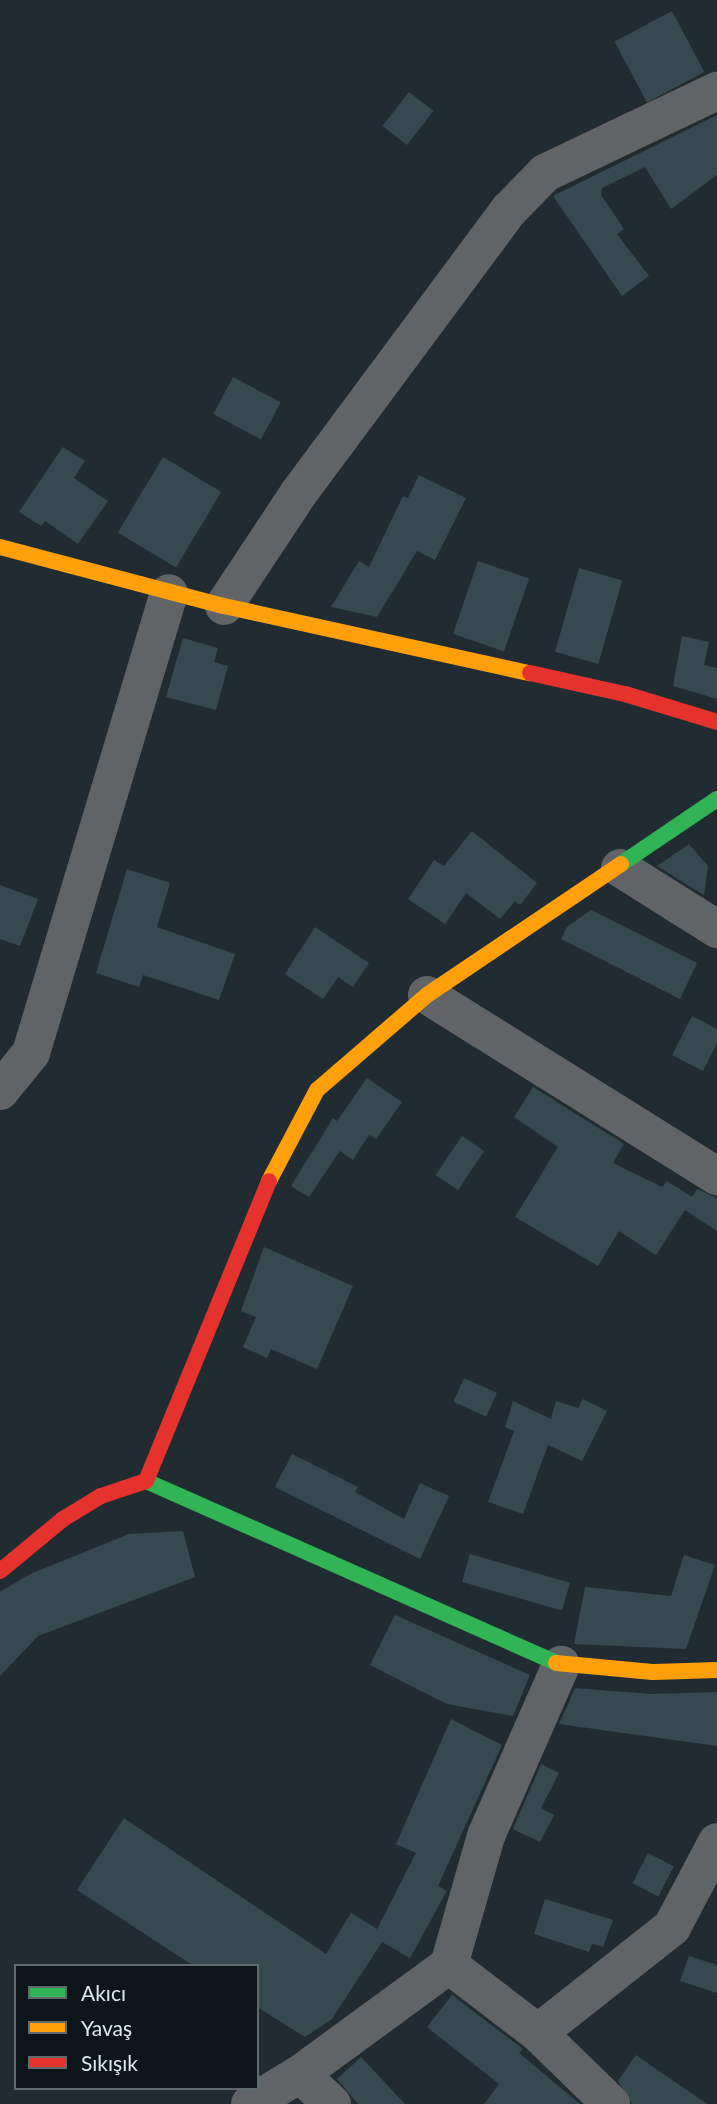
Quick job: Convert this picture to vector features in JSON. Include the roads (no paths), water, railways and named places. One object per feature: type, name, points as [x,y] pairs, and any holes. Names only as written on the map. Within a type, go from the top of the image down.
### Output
[{"type":"street","points":[[224,606],[298,494],[510,209],[545,173],[717,91]]},
{"type":"street","points":[[0,547],[224,606],[625,694],[717,722]]},
{"type":"street","points":[[0,1091],[31,1053],[169,593]]},
{"type":"street","points":[[146,1480],[205,1345],[256,1206],[317,1090],[427,995],[620,868],[717,799]]},
{"type":"street","points":[[620,868],[717,929]]},
{"type":"street","points":[[427,995],[717,1177]]},
{"type":"street","points":[[0,1571],[63,1520],[101,1496],[146,1480],[561,1665],[653,1672],[717,1670]]},
{"type":"street","points":[[250,2104],[300,2074],[449,1965],[486,1836],[561,1665]]},
{"type":"street","points":[[538,2033],[672,1927],[717,1842]]},
{"type":"street","points":[[449,1965],[538,2033],[611,2104]]},
{"type":"street","points":[[300,2074],[332,2104]]}]
